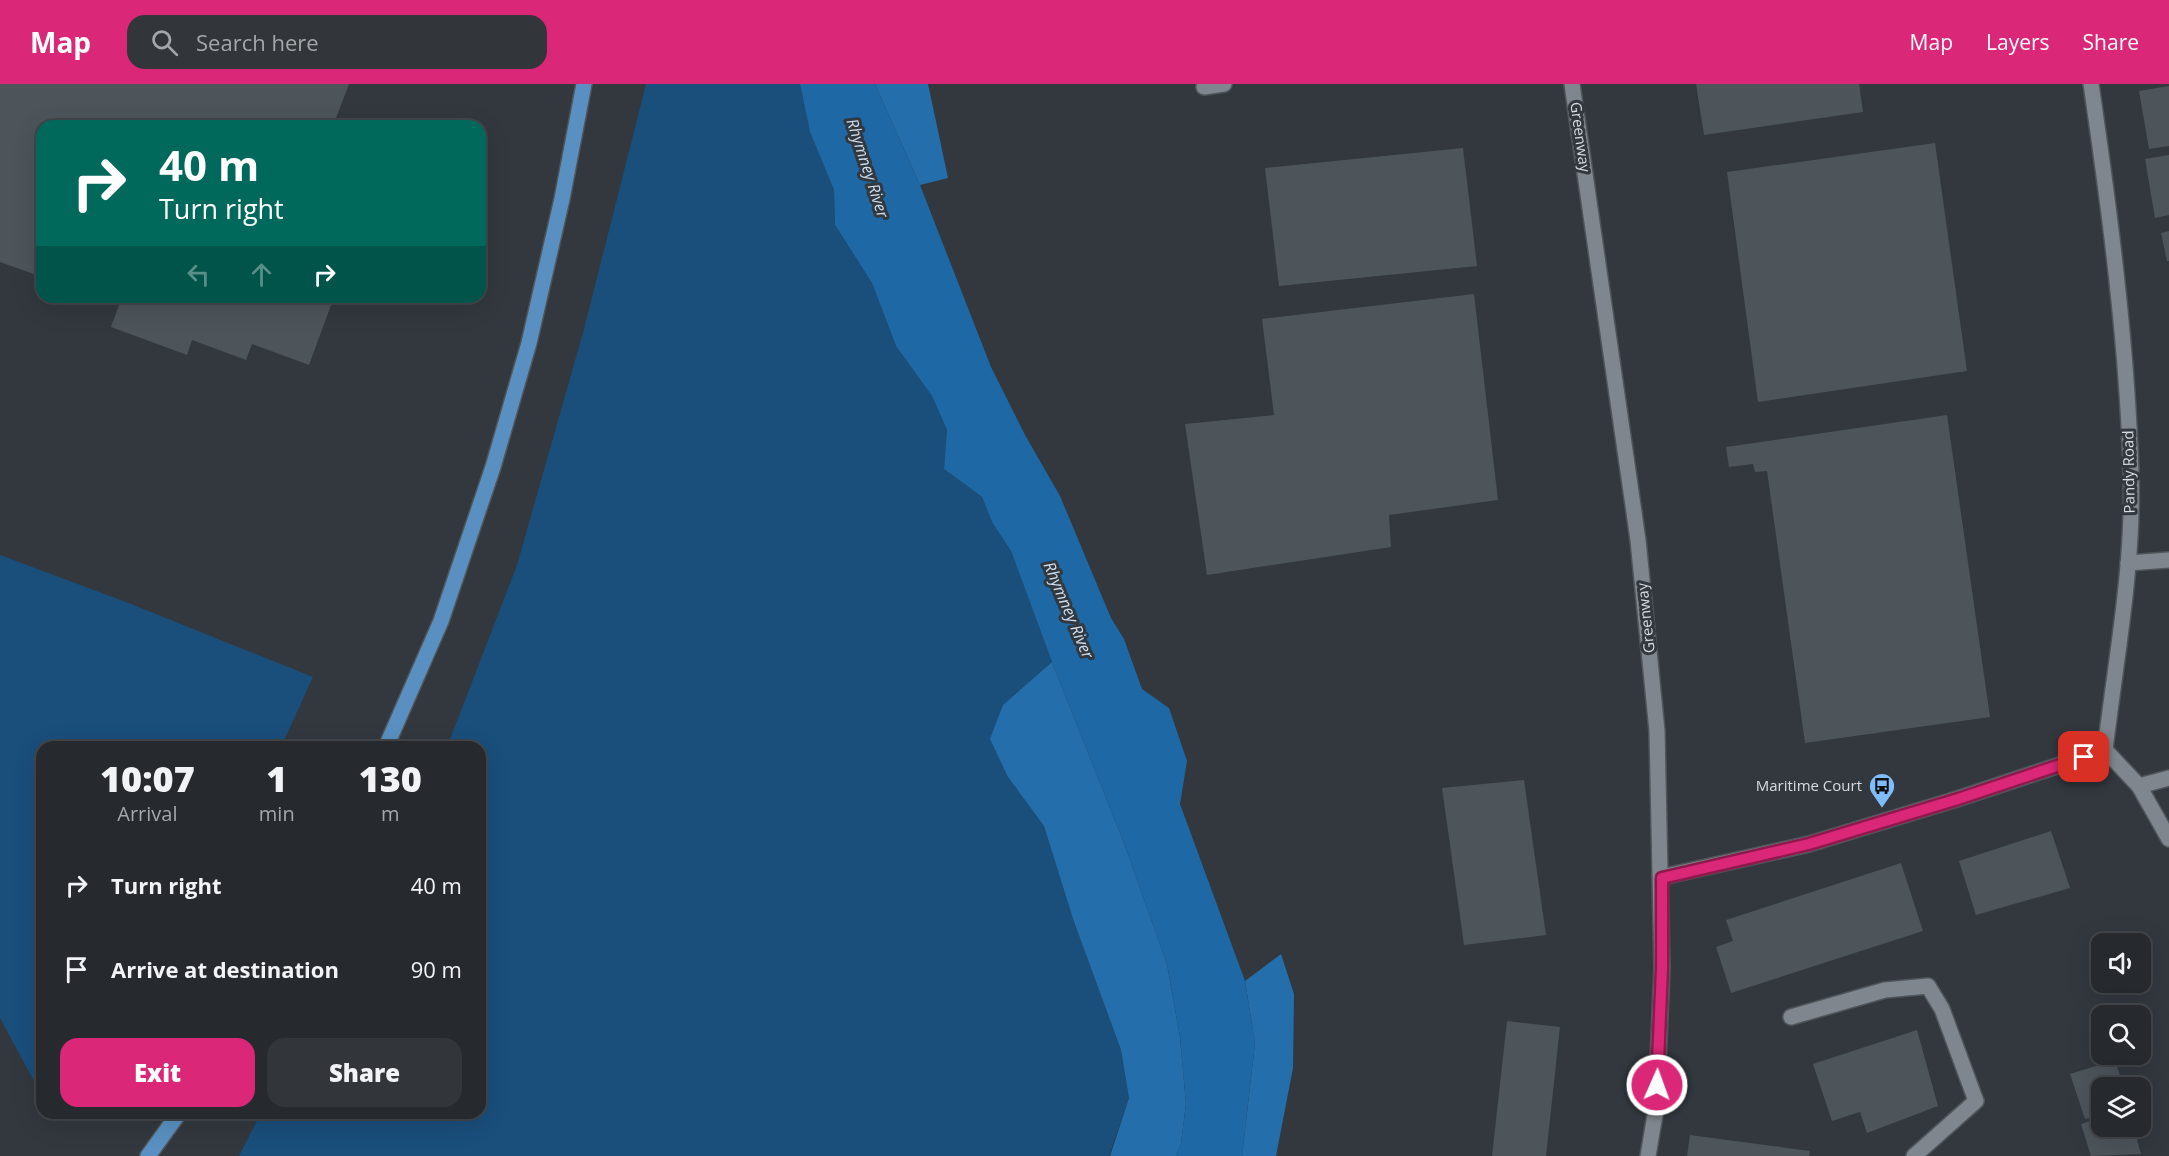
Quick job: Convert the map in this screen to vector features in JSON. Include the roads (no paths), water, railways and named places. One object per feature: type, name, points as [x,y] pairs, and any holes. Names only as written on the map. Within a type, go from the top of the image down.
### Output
[{"type":"main road","points":[[389,741],[441,621],[493,467],[529,342],[562,199],[584,84]]},
{"type":"main road","points":[[148,1156],[174,1119]]},
{"type":"street","points":[[1204,87],[1224,84]]},
{"type":"street","name":"Greenway","points":[[1572,84],[1638,540],[1657,731],[1662,878],[1662,968],[1656,1097],[1648,1156]]},
{"type":"street","name":"Pandy Road","points":[[2091,84],[2106,191],[2123,353],[2131,475],[2128,563],[2105,750]]},
{"type":"street","points":[[2128,563],[2169,561]]},
{"type":"street","points":[[1662,878],[1809,844],[1958,799],[2105,750],[2139,786],[2169,838]]},
{"type":"street","points":[[2139,786],[2169,778]]},
{"type":"street","points":[[1791,1017],[1885,990],[1928,986],[1942,1009],[1976,1101],[1914,1156]]},
{"type":"water","name":"Rhymney River","points":[[800,84],[875,84],[920,185],[991,367],[1025,435],[1060,496],[1111,618],[1124,639],[1142,689],[1169,708],[1187,761],[1180,804],[1245,981],[1255,1043],[1242,1156],[1176,1156],[1181,1144],[1186,1104],[1180,1037],[1167,964],[1124,843],[1052,662],[1011,551],[992,522],[982,497],[944,469],[947,430],[932,396],[896,346],[872,283],[835,225],[834,190],[810,132]]},
{"type":"place","name":"Maritime Court","points":[[1882,809]]}]
